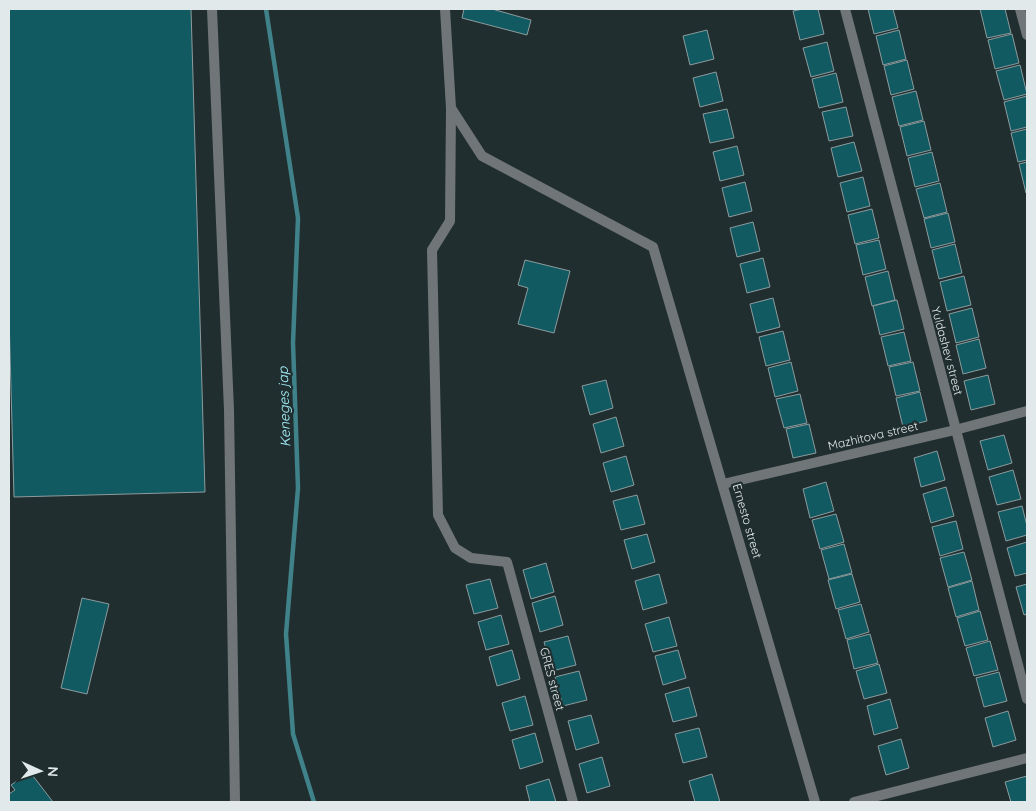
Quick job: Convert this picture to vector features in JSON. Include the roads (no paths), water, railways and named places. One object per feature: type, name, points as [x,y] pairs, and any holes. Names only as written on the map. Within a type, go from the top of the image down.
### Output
[{"type":"street","points":[[212,9],[230,410],[235,802]]},
{"type":"street","points":[[445,9],[451,108]]},
{"type":"street","name":"Yuldashev street","points":[[845,9],[1027,699]]},
{"type":"street","points":[[1020,9],[1027,35]]},
{"type":"street","name":"Ernesto street","points":[[451,108],[482,156],[653,247],[815,802]]},
{"type":"street","name":"GRES street","points":[[451,108],[450,221],[432,250],[438,514],[454,548],[471,558],[506,562],[573,802]]},
{"type":"street","name":"Mazhitova street","points":[[723,484],[955,430],[1027,411]]},
{"type":"street","points":[[854,802],[1027,758]]},
{"type":"waterway","name":"Keneges jap","points":[[266,9],[298,218],[293,343],[298,488],[286,634],[293,734],[314,802]]}]
